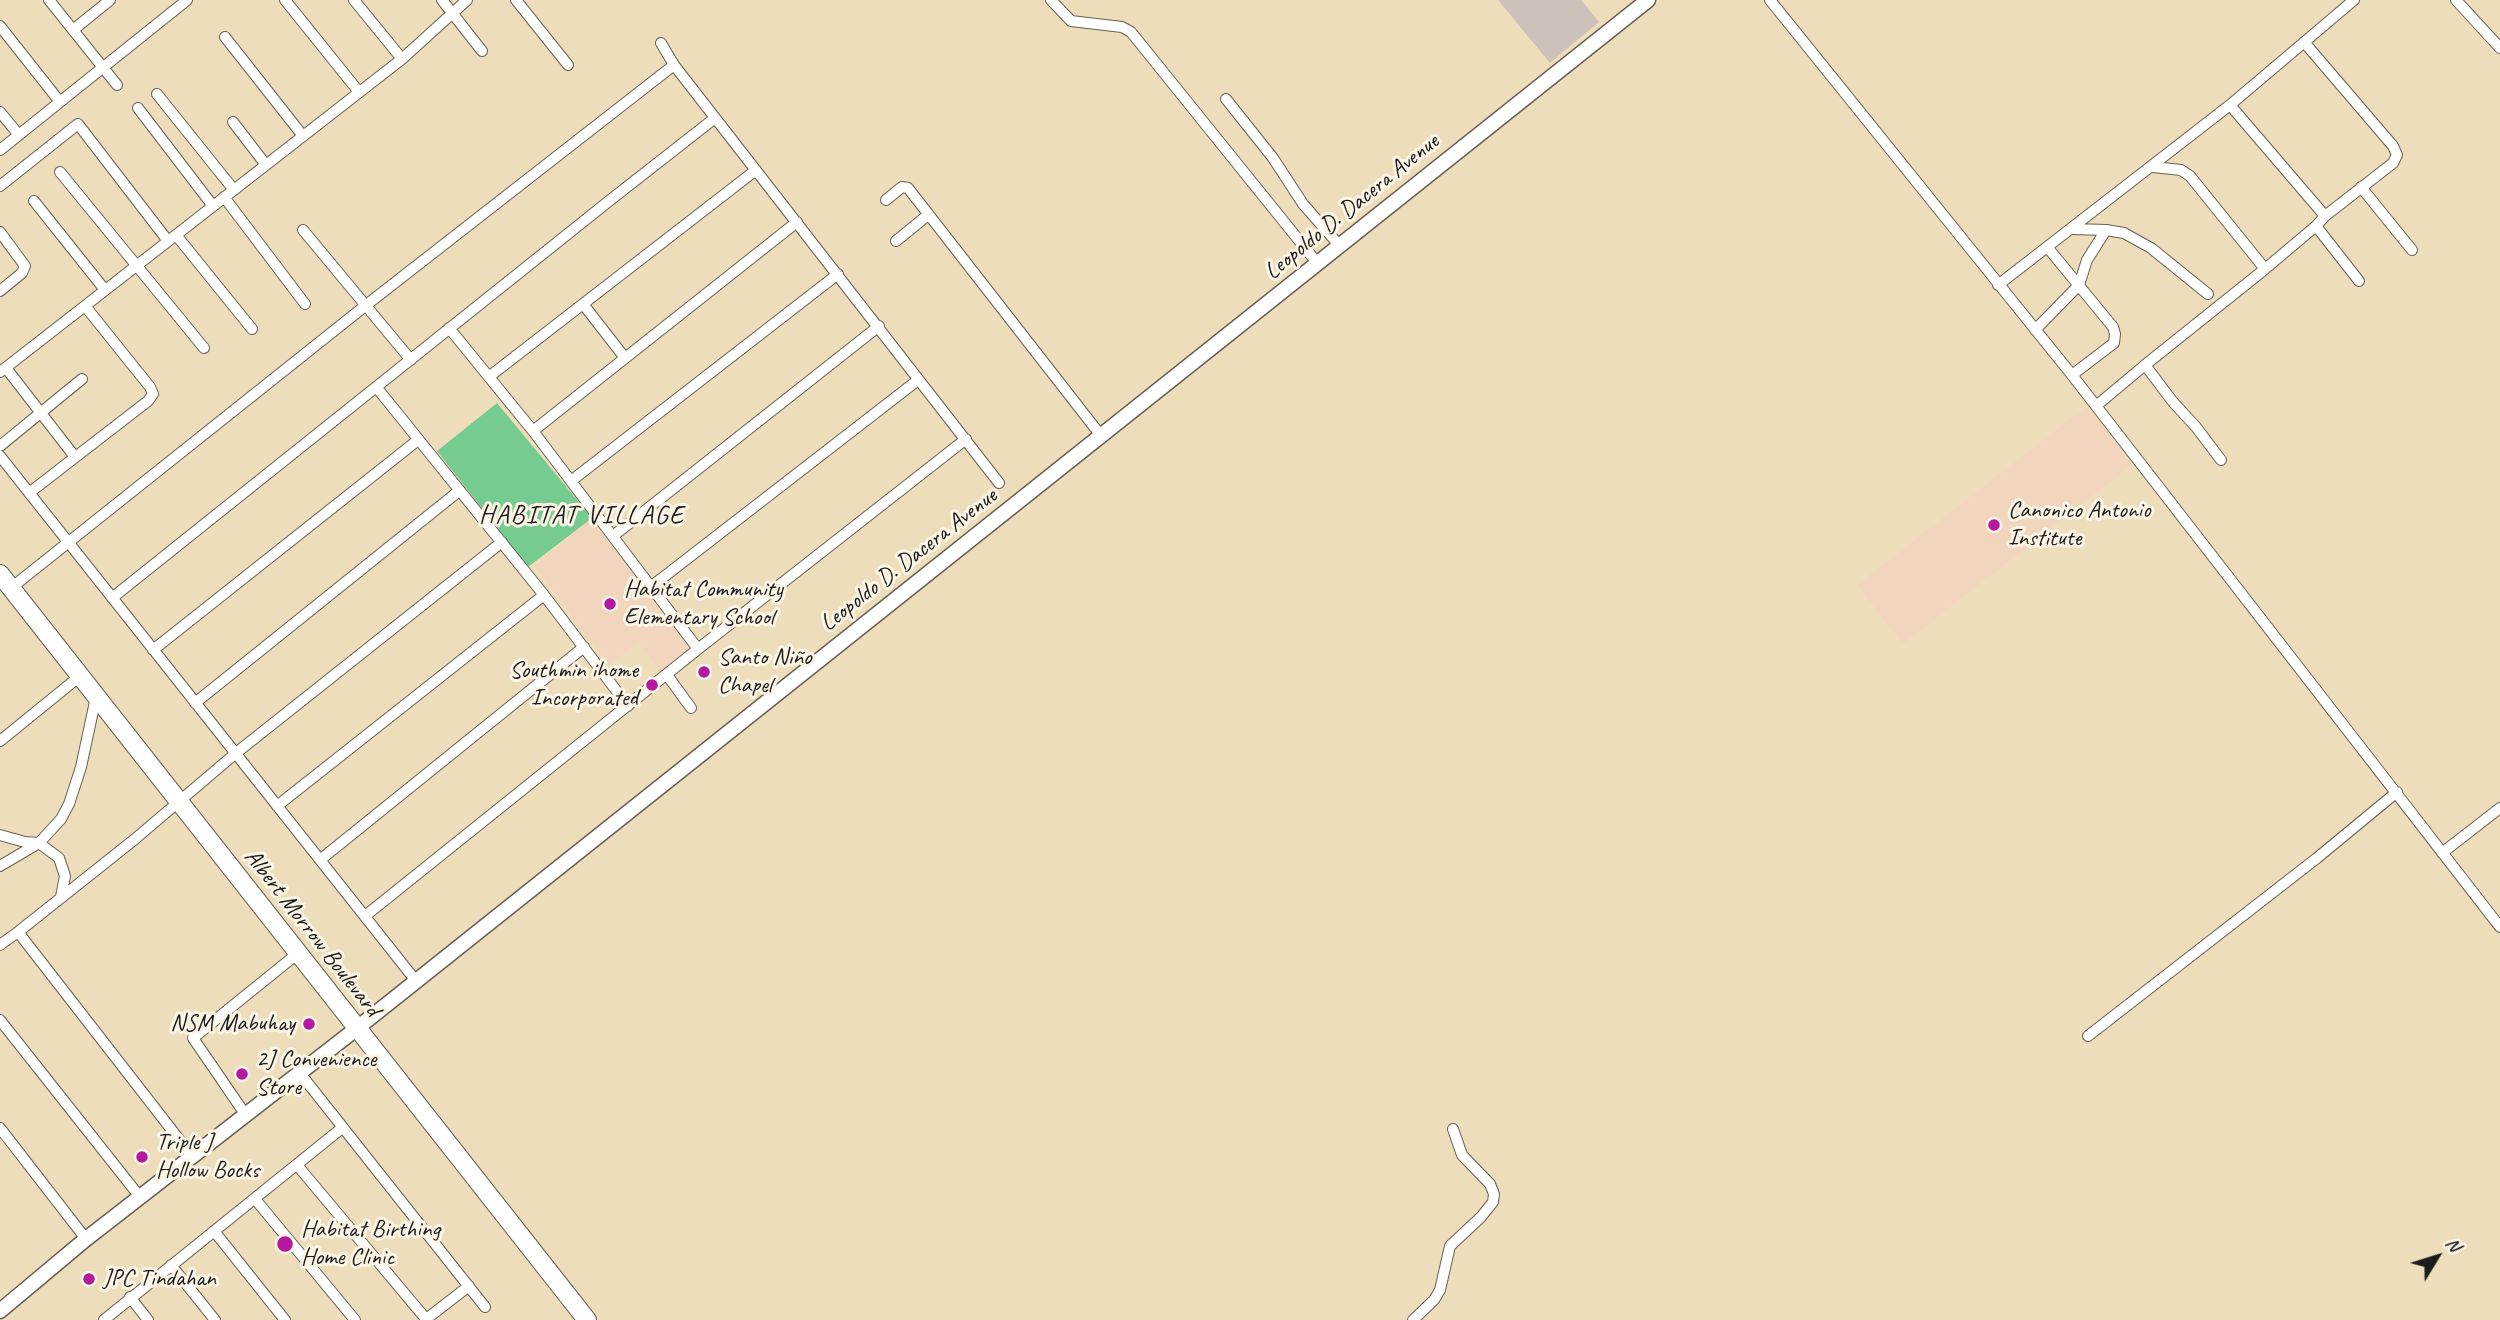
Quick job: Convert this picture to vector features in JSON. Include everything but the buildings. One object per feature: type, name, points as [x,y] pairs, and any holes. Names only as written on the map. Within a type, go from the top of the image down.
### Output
[{"type":"highway","name":"Albert Morrow Boulevard","points":[[5,581],[587,1320]]},
{"type":"main road","name":"Leopoldo D. Dacera Avenue","points":[[3,1314],[86,1238],[416,981],[1648,0]]},
{"type":"street","points":[[49,0],[117,85]]},
{"type":"street","points":[[73,30],[110,0]]},
{"type":"street","points":[[0,150],[187,0]]},
{"type":"street","points":[[285,0],[359,92]]},
{"type":"street","points":[[354,0],[401,59]]},
{"type":"street","points":[[442,0],[482,51]]},
{"type":"street","points":[[75,457],[3,370],[401,59],[467,0]]},
{"type":"street","points":[[516,0],[568,65]]},
{"type":"street","points":[[1051,0],[1071,22],[1110,24],[1131,32],[1318,264]]},
{"type":"street","points":[[1770,0],[2072,375],[2398,792],[2500,927]]},
{"type":"street","points":[[1998,285],[2231,106],[2354,0]]},
{"type":"street","points":[[2456,0],[2500,48]]},
{"type":"street","points":[[0,26],[60,102]]},
{"type":"street","points":[[225,37],[303,136]]},
{"type":"street","points":[[662,43],[674,65],[999,483]]},
{"type":"street","points":[[2096,406],[2393,163],[2398,155],[2304,43]]},
{"type":"street","points":[[5,581],[68,542],[674,65]]},
{"type":"street","points":[[157,94],[234,190]]},
{"type":"street","points":[[1226,99],[1273,158],[1303,204],[1340,246]]},
{"type":"street","points":[[2231,106],[2325,216]]},
{"type":"street","points":[[138,108],[213,206]]},
{"type":"street","points":[[0,112],[19,135]]},
{"type":"street","points":[[113,598],[715,118]]},
{"type":"street","points":[[233,122],[266,165]]},
{"type":"street","points":[[0,186],[78,124],[172,238],[252,329]]},
{"type":"street","points":[[2153,167],[2181,170],[2190,176],[2264,269]]},
{"type":"street","points":[[490,376],[756,170]]},
{"type":"street","points":[[60,172],[135,267],[204,348]]},
{"type":"street","points":[[886,200],[905,187],[1102,437]]},
{"type":"street","points":[[2361,187],[2412,250]]},
{"type":"street","points":[[224,197],[305,304]]},
{"type":"street","points":[[34,201],[105,290]]},
{"type":"street","points":[[896,241],[928,215]]},
{"type":"street","points":[[533,431],[797,222]]},
{"type":"street","points":[[2316,226],[2359,281]]},
{"type":"street","points":[[2073,229],[2124,233],[2151,248],[2208,294]]},
{"type":"street","points":[[303,230],[411,360]]},
{"type":"street","points":[[2035,330],[2079,285],[2087,260],[2106,230]]},
{"type":"street","points":[[0,232],[25,265],[22,273],[0,291]]},
{"type":"street","points":[[2048,248],[2113,327],[2114,342],[2072,375]]},
{"type":"street","points":[[571,481],[838,274]]},
{"type":"street","points":[[583,304],[625,358]]},
{"type":"street","points":[[29,493],[148,401],[153,394],[85,306]]},
{"type":"street","points":[[613,536],[879,326]]},
{"type":"street","points":[[449,328],[533,431],[698,649]]},
{"type":"street","points":[[2145,365],[2221,460]]},
{"type":"street","points":[[0,446],[82,379]]},
{"type":"street","points":[[652,586],[918,380]]},
{"type":"street","points":[[377,388],[544,595],[628,706]]},
{"type":"street","points":[[365,916],[698,649],[966,439]]},
{"type":"street","points":[[153,650],[418,440]]},
{"type":"street","points":[[0,456],[416,981]]},
{"type":"street","points":[[195,703],[459,491]]},
{"type":"street","points":[[0,945],[502,542]]},
{"type":"street","points":[[277,806],[544,595]]},
{"type":"street","points":[[320,860],[584,647]]},
{"type":"street","points":[[667,675],[691,708]]},
{"type":"street","points":[[0,741],[80,676]]},
{"type":"street","points":[[0,866],[39,844],[54,830],[69,804],[81,767],[96,696]]},
{"type":"street","points":[[2088,1036],[2398,792]]},
{"type":"street","points":[[2442,853],[2500,808]]},
{"type":"street","points":[[0,835],[39,844],[51,851],[62,865],[65,876],[61,897]]},
{"type":"street","points":[[18,932],[192,1156]]},
{"type":"street","points":[[245,1114],[193,1038],[297,954]]},
{"type":"street","points":[[0,1020],[139,1197]]},
{"type":"street","points":[[299,1072],[485,1307]]},
{"type":"street","points":[[0,1128],[86,1238]]},
{"type":"street","points":[[104,1320],[342,1128]]},
{"type":"street","points":[[1413,1320],[1434,1300],[1440,1290],[1450,1247],[1493,1202],[1494,1194],[1490,1184],[1462,1155],[1453,1129]]},
{"type":"street","points":[[297,1165],[425,1320],[469,1286]]},
{"type":"street","points":[[255,1199],[355,1320]]},
{"type":"street","points":[[214,1231],[285,1320]]},
{"type":"street","points":[[171,1265],[215,1320]]},
{"type":"street","points":[[130,1297],[148,1320]]},
{"type":"shaded area","points":[[1498,0],[1581,0],[1599,22],[1550,63]]},
{"type":"shaded area","name":"Canonico Antonio Institute","points":[[2087,406],[2132,465],[1903,644],[1857,585]]},
{"type":"shaded area","name":"Habitat Community Elementary School","points":[[591,519],[690,648],[662,671],[638,643],[609,665],[534,566]]},
{"type":"green space","points":[[497,403],[592,518],[528,567],[437,451]]},
{"type":"place","name":"Canonico Antonio Institute","points":[[1994,525]]},
{"type":"place","name":"Habitat Community Elementary School","points":[[610,604]]},
{"type":"place","name":"Santo Niño Chapel","points":[[704,672]]},
{"type":"place","name":"Southmin ihome Incorporated","points":[[652,685]]},
{"type":"place","name":"NSM Mabuhay","points":[[309,1024]]},
{"type":"place","name":"2J Convenience Store","points":[[242,1074]]},
{"type":"place","name":"Triple J Hollow Bocks","points":[[142,1157]]},
{"type":"place","name":"Habitat Birthing Home Clinic","points":[[285,1244]]},
{"type":"place","name":"JPC Tindahan","points":[[89,1279]]},
{"type":"district","name":"HABITAT VILLAGE","points":[[582,516]]}]
